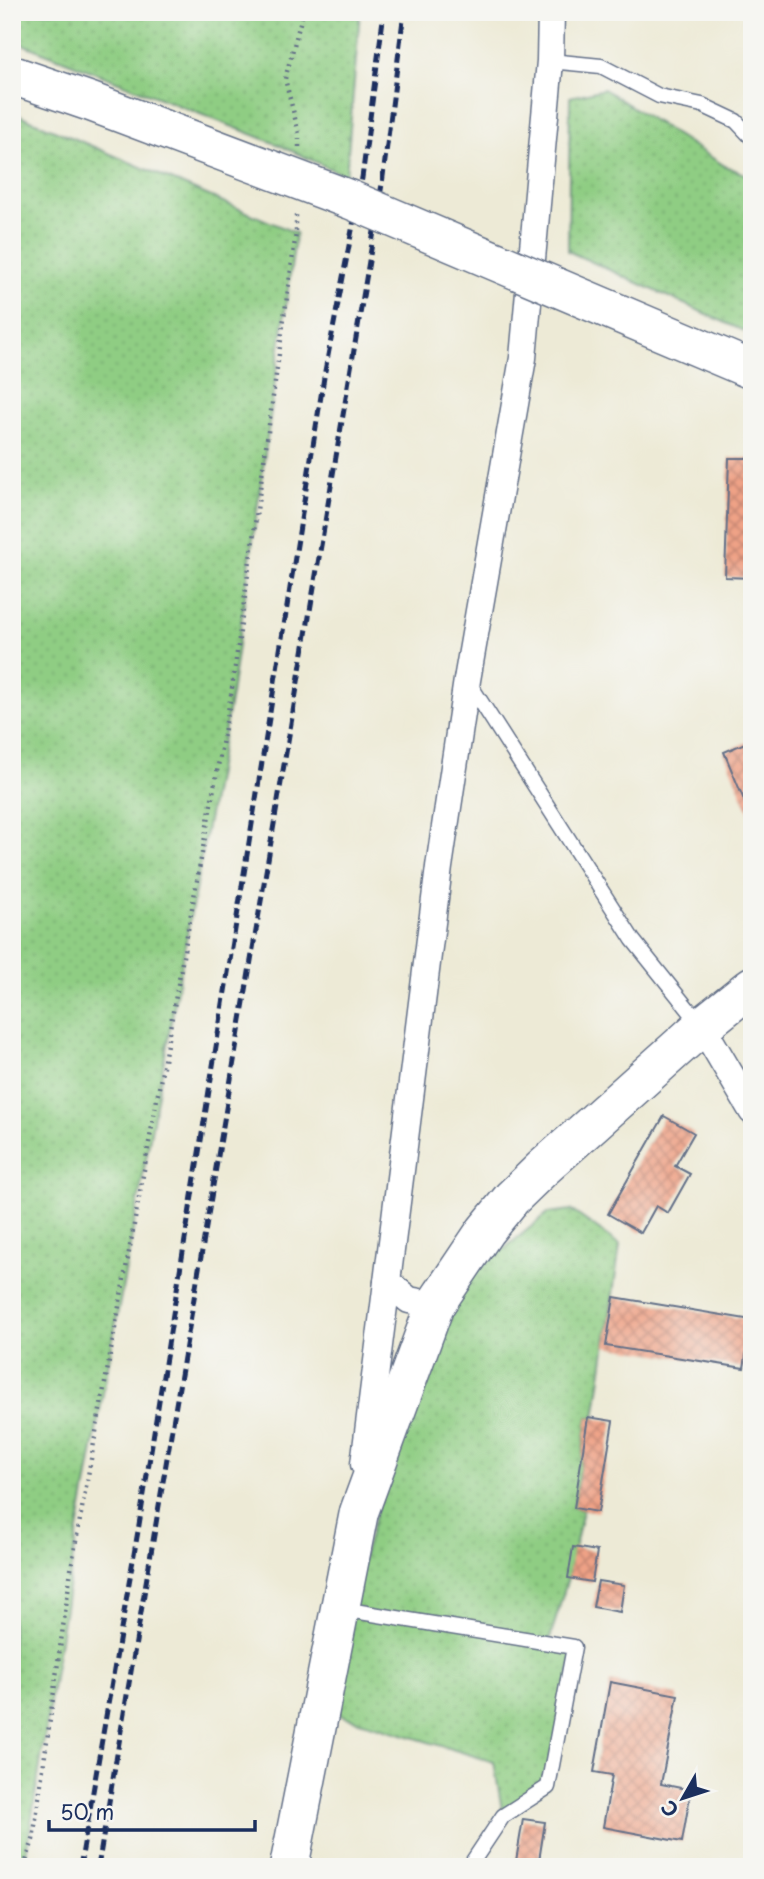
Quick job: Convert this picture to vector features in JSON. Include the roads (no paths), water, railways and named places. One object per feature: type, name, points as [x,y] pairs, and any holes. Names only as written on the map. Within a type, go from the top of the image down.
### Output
[{"type":"street","points":[[289,1867],[359,1512],[439,867],[467,680],[523,358],[550,61],[551,12]]},
{"type":"street","points":[[12,75],[351,200],[752,370]]},
{"type":"street","points":[[359,1512],[435,1305],[485,1231],[512,1198],[543,1168],[702,1026],[752,986]]},
{"type":"street","points":[[702,1026],[752,1111]]},
{"type":"street","points":[[387,1282],[408,1300],[435,1305]]},
{"type":"lane","points":[[550,61],[601,66],[659,96],[702,105],[736,121],[752,138]]},
{"type":"lane","points":[[467,680],[633,940],[702,1026]]},
{"type":"lane","points":[[340,1608],[574,1647],[548,1787],[503,1816],[469,1867]]},
{"type":"railway","points":[[80,1867],[138,1531],[325,371],[362,178],[384,12]]},
{"type":"railway","points":[[98,1867],[382,184],[404,12]]}]
